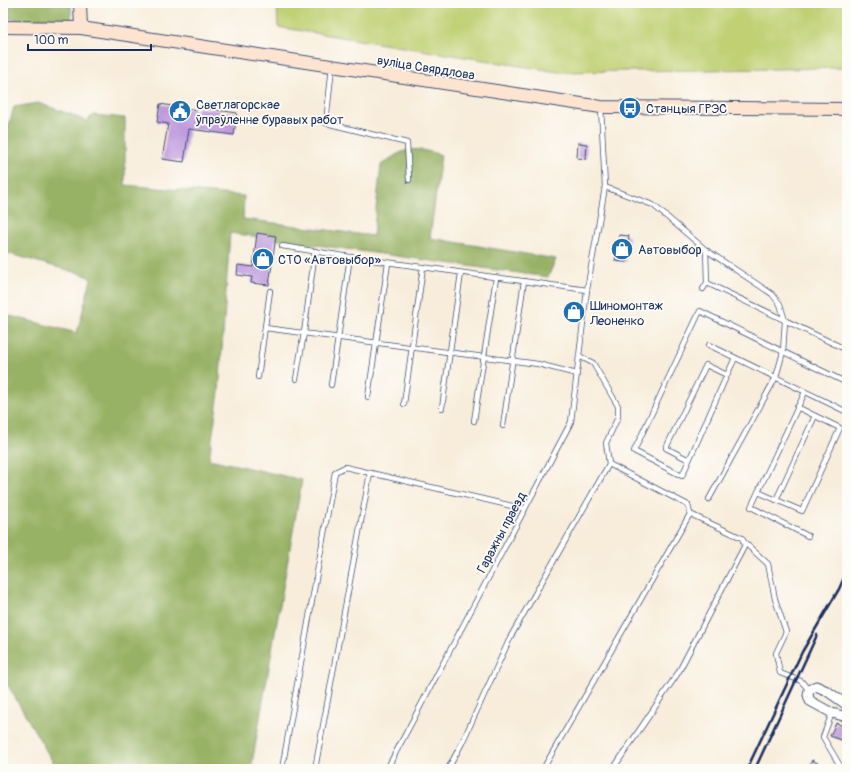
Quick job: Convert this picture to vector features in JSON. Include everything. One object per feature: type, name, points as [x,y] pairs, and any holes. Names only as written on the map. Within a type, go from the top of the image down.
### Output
[{"type":"main road","points":[[80,3],[81,28]]},
{"type":"main road","name":"вуліца Свярдлова","points":[[3,27],[81,28],[601,107],[847,109]]},
{"type":"street","points":[[847,705],[827,691],[816,686],[809,690],[808,695],[810,701],[832,713],[847,717]]},
{"type":"lane","points":[[332,67],[326,123],[407,143],[409,180]]},
{"type":"lane","name":"Гаражны праезд","points":[[388,769],[571,422],[587,290],[605,187],[601,107]]},
{"type":"lane","points":[[605,187],[653,205],[706,250],[772,294],[780,304],[785,321],[783,352],[776,378],[709,499]]},
{"type":"lane","points":[[282,246],[388,263],[587,290]]},
{"type":"lane","points":[[703,289],[707,283],[706,250]]},
{"type":"lane","points":[[296,379],[315,251]]},
{"type":"lane","points":[[331,385],[350,257]]},
{"type":"lane","points":[[368,397],[388,263]]},
{"type":"lane","points":[[404,404],[423,268]]},
{"type":"lane","points":[[442,408],[461,273]]},
{"type":"lane","points":[[474,420],[496,278]]},
{"type":"lane","points":[[503,426],[524,282]]},
{"type":"lane","points":[[707,283],[847,350]]},
{"type":"lane","points":[[258,377],[270,291]]},
{"type":"lane","points":[[735,358],[682,476],[634,451],[700,311],[847,383]]},
{"type":"lane","points":[[265,328],[513,360],[538,364],[577,374]]},
{"type":"lane","points":[[709,345],[847,412]]},
{"type":"lane","points":[[448,769],[462,743],[512,636],[609,464],[606,443],[618,416],[618,406],[593,364],[579,356]]},
{"type":"lane","points":[[689,460],[666,448],[706,364],[727,375]]},
{"type":"lane","points":[[805,392],[751,507],[808,536]]},
{"type":"lane","points":[[758,492],[802,511],[840,428],[797,407]]},
{"type":"lane","points":[[776,500],[815,416]]},
{"type":"lane","points":[[543,769],[690,514],[688,505],[609,464]]},
{"type":"lane","points":[[282,769],[335,472],[345,467],[525,509]]},
{"type":"lane","points":[[315,769],[370,472]]},
{"type":"lane","points":[[690,514],[742,538],[744,542],[768,564],[775,599],[786,632],[776,653],[780,673],[800,681],[809,690]]},
{"type":"lane","points":[[613,769],[678,673],[745,545],[744,542]]},
{"type":"lane","points":[[832,713],[823,736],[842,769]]},
{"type":"green space","points":[[9,3],[71,3],[71,21],[9,19]]},
{"type":"green space","points":[[277,3],[847,3],[847,68],[558,72],[278,27]]},
{"type":"green space","points":[[38,103],[86,121],[94,115],[125,118],[125,185],[244,196],[243,219],[373,236],[381,165],[403,152],[416,149],[441,155],[430,238],[556,259],[548,277],[230,233],[219,392],[209,459],[302,480],[251,769],[57,769],[3,677],[3,314],[77,333],[91,279],[85,275],[3,252],[3,145],[14,107]]},
{"type":"building","points":[[160,104],[197,110],[198,107],[237,113],[234,135],[189,129],[184,162],[162,159],[168,124],[157,122]]},
{"type":"building","points":[[578,143],[587,144],[586,159],[577,158]]},
{"type":"building","name":"СТО «Автовыбор»","points":[[257,233],[276,236],[269,285],[251,283],[252,277],[237,275],[238,265],[253,267]]},
{"type":"building","name":"Автовыбор","points":[[619,235],[629,236],[626,262],[615,261]]},
{"type":"building","points":[[836,723],[846,727],[841,740],[830,736]]},
{"type":"building","points":[[812,760],[829,769],[808,769]]},
{"type":"railway","points":[[747,769],[802,652],[839,589],[847,571]]},
{"type":"railway","points":[[755,769],[817,635]]},
{"type":"place","name":"Станцыя ГРЭС","points":[[630,108]]},
{"type":"place","name":"Светлагорскае ўпраўленне буравых работ","points":[[180,111]]},
{"type":"place","name":"Автовыбор","points":[[622,249]]},
{"type":"place","name":"СТО «Автовыбор»","points":[[263,259]]},
{"type":"place","name":"Шиномонтаж Леоненко","points":[[574,312]]}]
